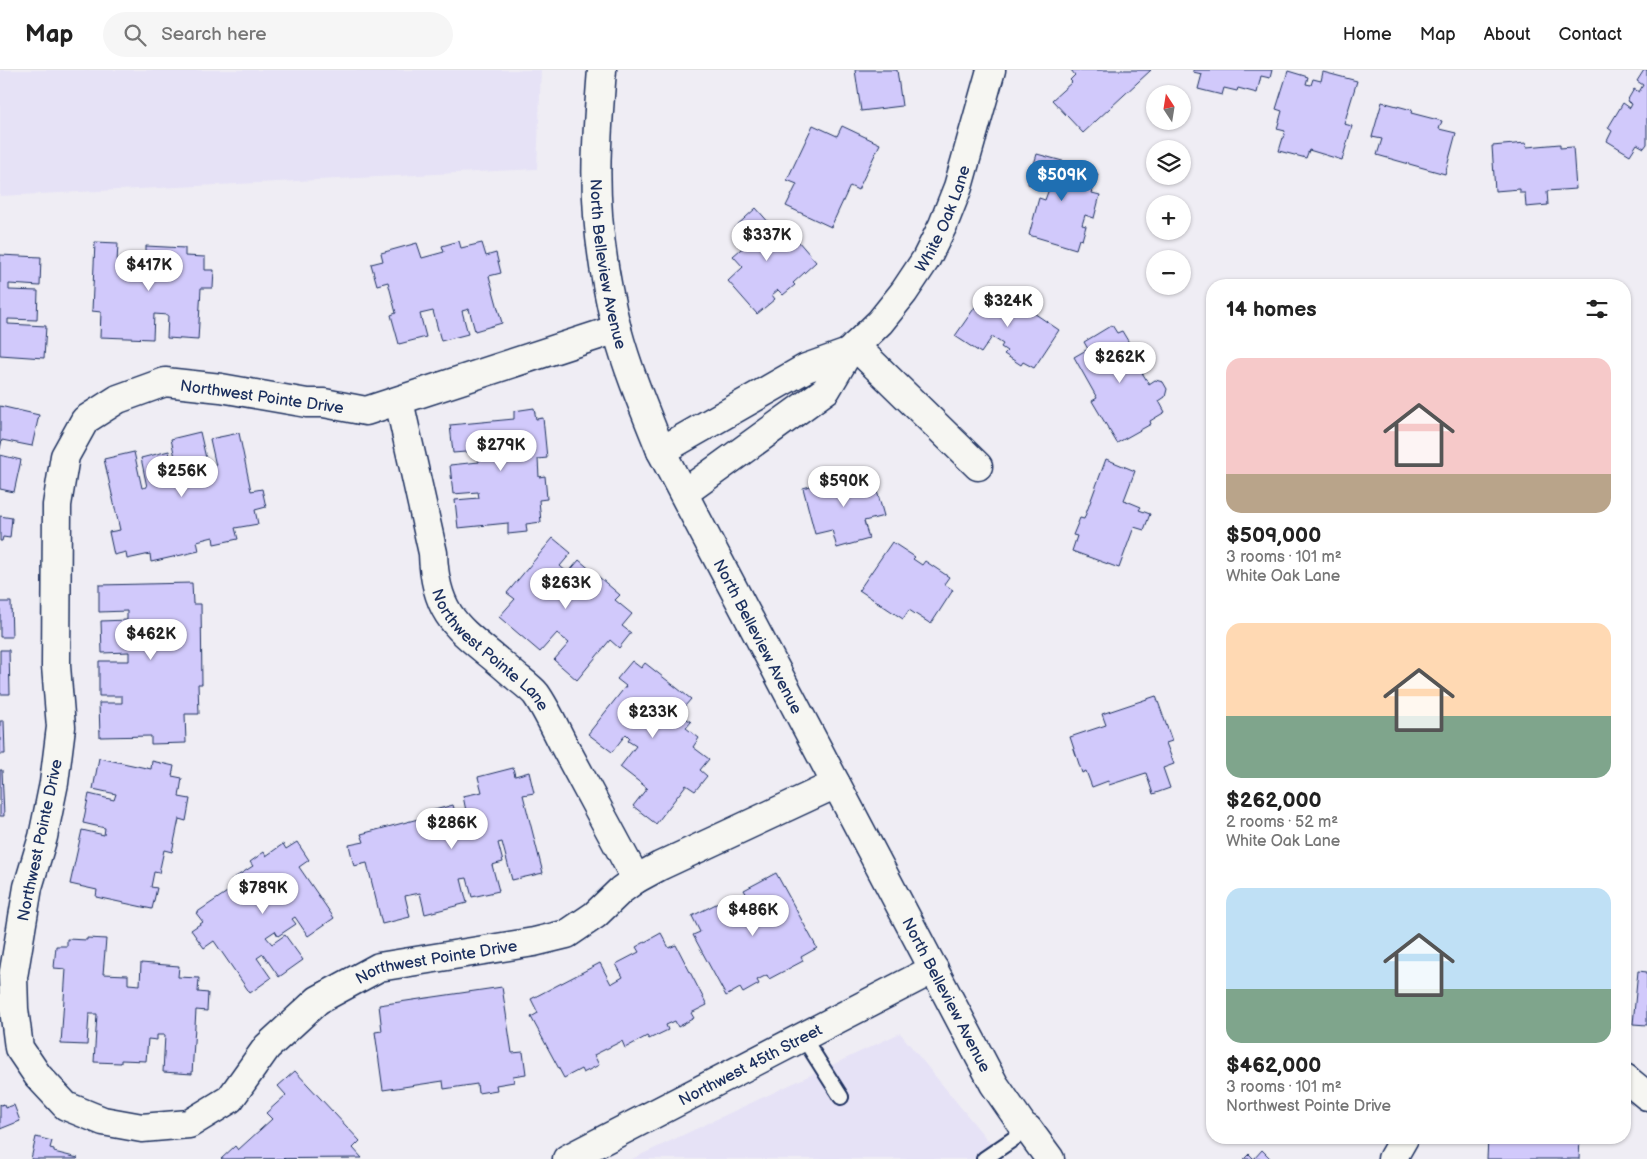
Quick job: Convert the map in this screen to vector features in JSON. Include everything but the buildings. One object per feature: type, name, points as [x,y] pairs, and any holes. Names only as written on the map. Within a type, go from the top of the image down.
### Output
[{"type":"street","name":"North Belleview Avenue","points":[[602,70],[596,146],[597,192],[603,261],[617,329],[630,373],[661,451],[994,1084],[1023,1126],[1028,1129],[1050,1159]]},
{"type":"street","name":"White Oak Lane","points":[[684,493],[826,390],[851,350],[880,322],[904,292],[926,259],[943,226],[958,187],[991,70]]},
{"type":"street","name":"Northwest Pointe Drive","points":[[617,329],[366,411],[324,403],[307,403],[220,388],[165,382],[118,398],[85,420],[65,456],[57,505],[56,666],[61,727],[54,783],[44,837],[28,887],[13,977],[14,1009],[19,1048],[38,1076],[66,1106],[103,1121],[142,1128],[189,1124],[230,1099],[267,1048],[318,1000],[379,967],[534,942],[567,934],[595,915],[621,890],[636,879],[836,784]]},
{"type":"street","name":"White Oak Lane","points":[[661,451],[806,368],[851,350]]},
{"type":"street","points":[[851,350],[978,466]]},
{"type":"street","name":"Northwest Pointe Lane","points":[[399,401],[434,553],[437,589],[444,606],[453,622],[465,635],[500,662],[535,694],[636,879]]},
{"type":"street","name":"Northwest 45th Street","points":[[567,1159],[934,969]]},
{"type":"street","points":[[1631,1083],[1647,1096]]},
{"type":"street","points":[[1392,1159],[1401,1144]]},
{"type":"lane","points":[[803,1037],[841,1096]]},
{"type":"lane","points":[[984,1159],[1028,1129]]},
{"type":"shaded area","points":[[0,70],[541,70],[537,169],[0,196]]},
{"type":"shaded area","points":[[900,1033],[1003,1159],[632,1159]]}]
